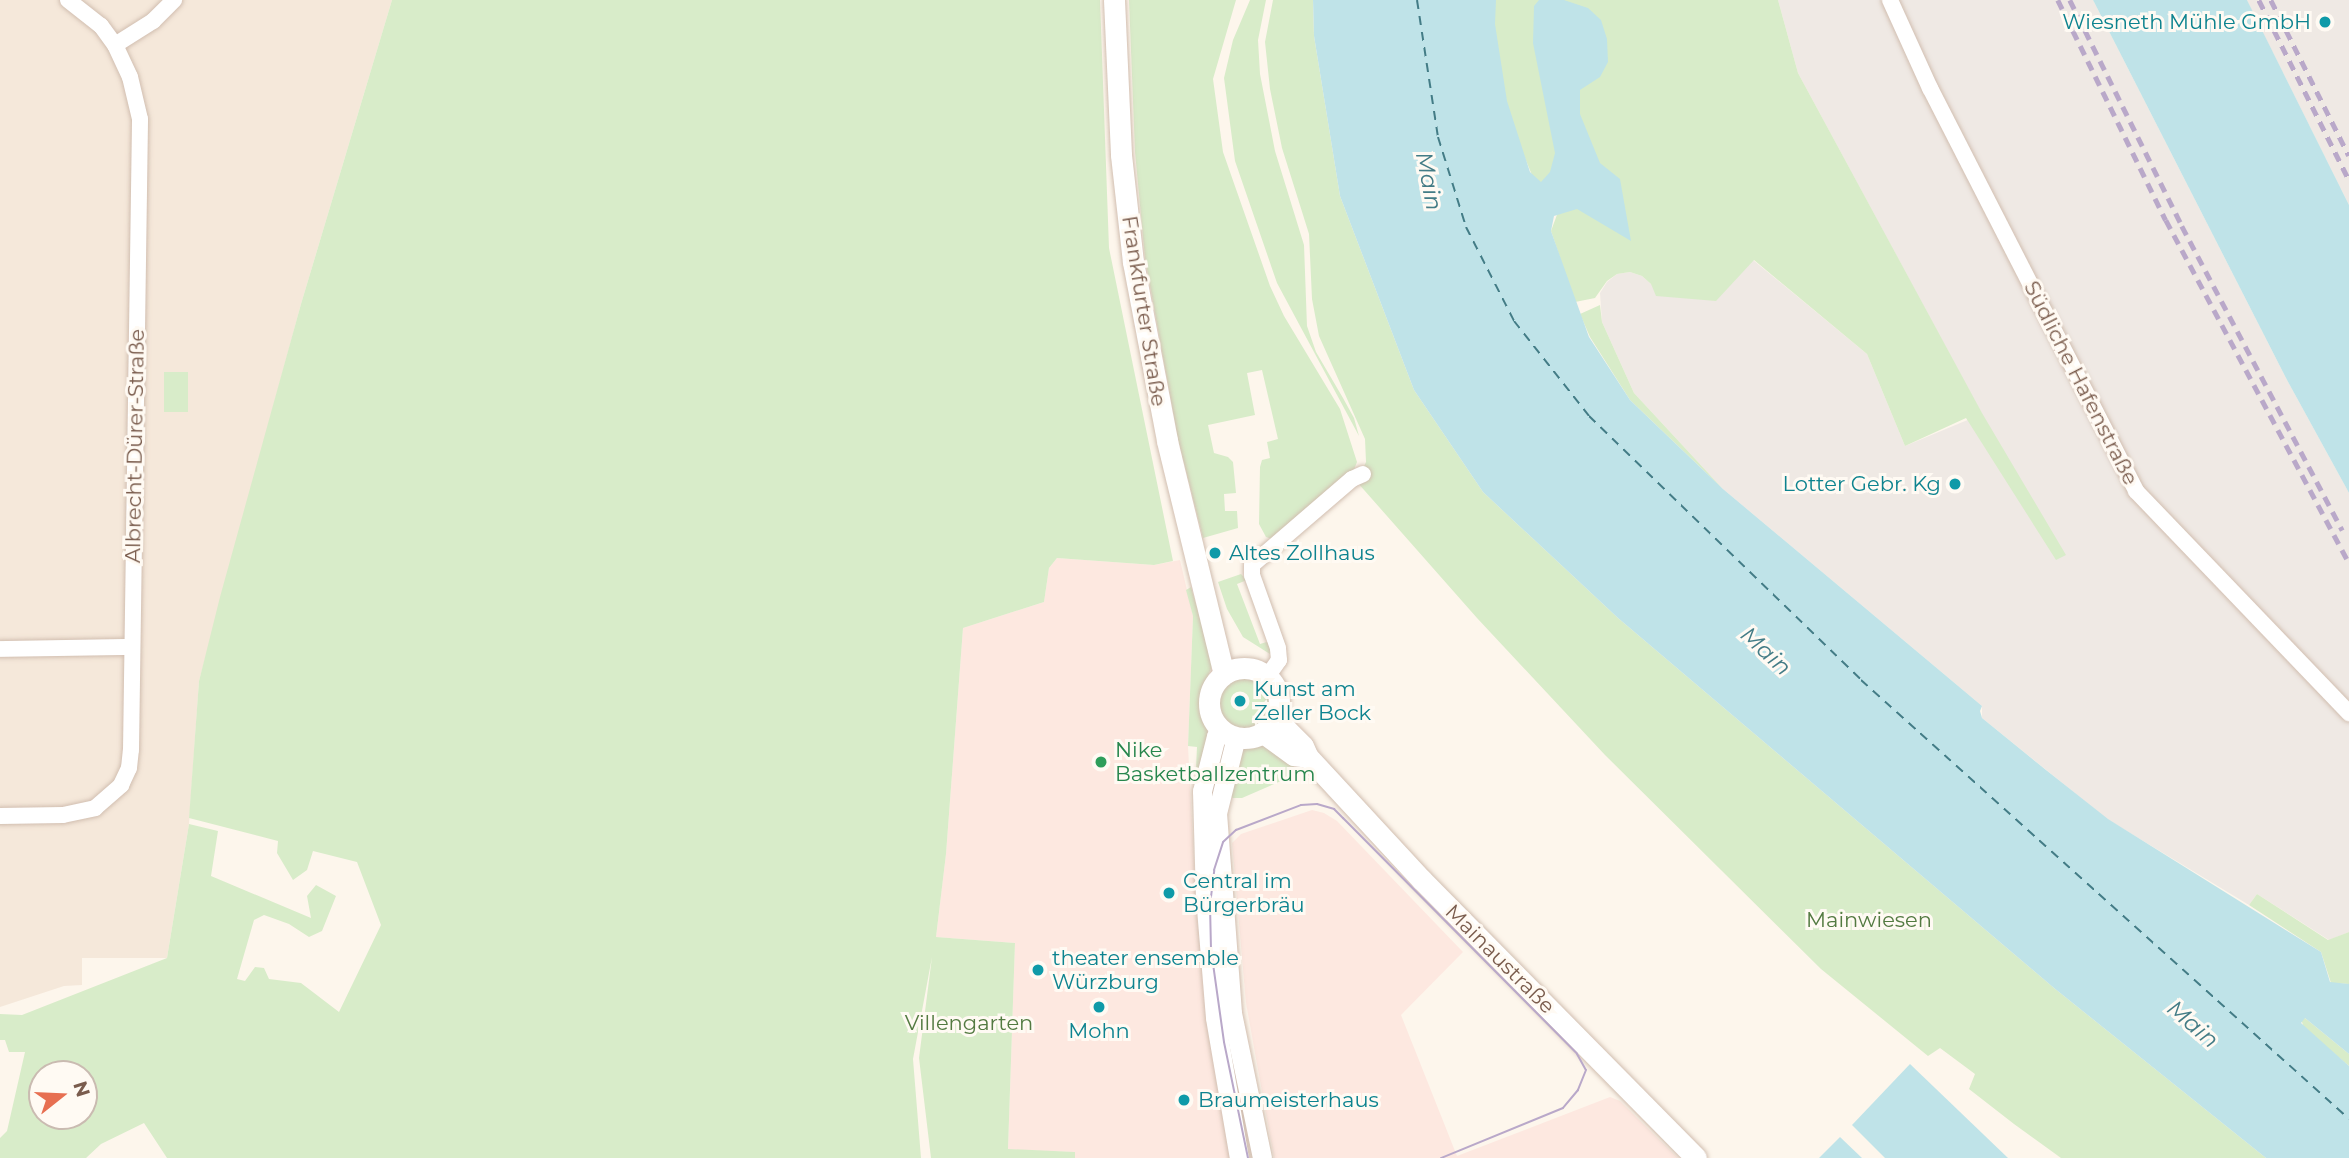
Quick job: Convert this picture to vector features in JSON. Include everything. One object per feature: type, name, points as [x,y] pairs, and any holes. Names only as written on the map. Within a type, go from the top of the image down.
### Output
[{"type":"main road","name":"Frankfurter Straße","points":[[1114,0],[1121,156],[1133,262],[1167,441],[1211,616],[1225,633],[1232,671]]},
{"type":"main road","points":[[1271,670],[1278,708],[1275,718],[1262,732],[1248,737],[1229,733],[1210,712],[1211,691],[1232,671],[1271,670]]},
{"type":"main road","name":"Mainaustraße","points":[[1278,708],[1285,727],[1303,746],[1308,757],[1422,880],[1696,1158]]},
{"type":"main road","name":"Mainaustraße","points":[[1262,732],[1294,755],[1308,757]]},
{"type":"street","name":"Albrecht-Dürer-Straße","points":[[0,816],[83,812],[106,801],[121,785],[129,768],[131,750],[141,133],[137,97],[115,45],[101,26],[68,0]]},
{"type":"street","points":[[115,45],[153,22],[174,0]]},
{"type":"street","name":"Südliche Hafenstraße","points":[[1890,0],[1936,100],[2136,491],[2349,713]]},
{"type":"street","points":[[1271,670],[1278,648],[1252,575],[1252,565],[1352,480],[1363,474]]},
{"type":"street","points":[[0,649],[131,647]]},
{"type":"street","points":[[1229,733],[1216,736],[1202,791],[1205,895],[1235,1087],[1239,1157],[1261,1154],[1235,1087]]},
{"type":"shaded area","points":[[0,0],[392,0],[301,304],[199,681],[189,824],[167,958],[82,958],[82,985],[64,986],[0,1007]]},
{"type":"shaded area","points":[[1778,0],[2093,0],[2287,380],[2349,493],[2349,932],[2329,940],[2257,894],[2249,905],[2107,819],[1982,718],[1982,706],[1723,489],[1634,393],[1602,322],[1600,293],[1607,282],[1617,274],[1630,272],[1642,276],[1651,284],[1753,260],[1867,354],[1905,446],[1982,414],[1798,73]]},
{"type":"shaded area","points":[[2247,0],[2349,0],[2349,205],[2253,13]]},
{"type":"shaded area","points":[[1057,558],[1154,565],[1180,560],[1193,616],[1188,746],[1197,920],[1235,1158],[1075,1158],[1075,1152],[1008,1150],[1015,943],[936,937],[946,854],[963,628],[1044,602],[1049,568]]},
{"type":"shaded area","points":[[1312,810],[1337,821],[1463,952],[1401,1015],[1457,1156],[1610,1097],[1620,1101],[1678,1158],[1274,1158],[1246,1003],[1232,843],[1241,834]]},
{"type":"green space","name":"Villengarten","points":[[392,0],[1100,0],[1109,248],[1173,561],[1154,565],[1057,558],[1049,568],[1044,602],[963,628],[946,854],[936,937],[1015,943],[1008,1149],[1075,1152],[1075,1158],[931,1158],[919,1058],[932,957],[913,1059],[921,1158],[167,1158],[144,1123],[101,1144],[86,1158],[0,1158],[0,1138],[7,1131],[25,1052],[9,1052],[5,1040],[0,1040],[0,1014],[22,1015],[167,958],[189,824],[218,831],[211,876],[311,918],[307,896],[316,885],[336,896],[322,931],[309,937],[289,924],[264,915],[254,920],[237,979],[245,981],[255,967],[264,968],[269,979],[301,983],[339,1012],[381,925],[357,862],[313,851],[307,870],[293,880],[277,853],[278,841],[189,818],[199,681],[301,304]]},
{"type":"green space","points":[[1129,0],[1236,0],[1213,79],[1223,152],[1270,286],[1284,316],[1340,409],[1357,462],[1353,472],[1272,539],[1266,537],[1259,524],[1260,467],[1262,460],[1270,458],[1267,442],[1278,439],[1262,370],[1247,373],[1255,415],[1208,425],[1214,453],[1228,457],[1233,462],[1236,493],[1224,494],[1225,511],[1237,511],[1238,528],[1203,538],[1178,439],[1145,258],[1135,152]]},
{"type":"green space","points":[[1250,0],[1266,0],[1258,40],[1260,74],[1275,151],[1304,245],[1307,326],[1316,352],[1354,418],[1359,436],[1277,283],[1235,161],[1224,78],[1233,40]]},
{"type":"green space","name":"Mainwiesen","points":[[1273,0],[1313,0],[1314,36],[1340,196],[1414,390],[1483,492],[1618,618],[2054,988],[2266,1158],[2061,1158],[2014,1124],[1969,1089],[1975,1074],[1940,1048],[1928,1056],[1821,969],[1605,755],[1477,618],[1357,482],[1366,462],[1365,439],[1319,336],[1312,299],[1309,234],[1282,148],[1270,89],[1265,42]]},
{"type":"green space","points":[[1495,0],[1544,0],[1560,157],[1547,185],[1539,183],[1532,175],[1502,103],[1494,39]]},
{"type":"green space","points":[[1563,0],[1778,0],[1798,73],[1982,413],[2066,555],[2056,560],[1966,418],[1905,446],[1867,354],[1754,260],[1716,301],[1656,296],[1651,284],[1642,276],[1630,272],[1617,274],[1607,281],[1595,298],[1575,302],[1551,231],[1580,152]]},
{"type":"green space","points":[[1600,305],[1602,322],[1634,393],[1723,489],[1630,400],[1590,337],[1580,314]]},
{"type":"green space","points":[[164,372],[188,372],[188,412],[164,412]]},
{"type":"green space","points":[[1241,574],[1247,580],[1237,584],[1260,644],[1270,641],[1270,654],[1243,637],[1227,609],[1218,582]]},
{"type":"green space","points":[[1191,587],[1213,663],[1201,695],[1208,732],[1200,769],[1196,769],[1197,747],[1188,746],[1193,616],[1186,590]]},
{"type":"green space","points":[[1237,674],[1249,674],[1259,678],[1267,686],[1271,702],[1267,718],[1259,726],[1249,730],[1237,730],[1227,726],[1219,718],[1215,708],[1215,696],[1219,686],[1227,678]]},
{"type":"green space","points":[[1258,743],[1271,746],[1293,763],[1295,775],[1242,798],[1229,796],[1239,751]]},
{"type":"green space","points":[[2257,894],[2328,940],[2349,932],[2349,984],[2331,983],[2321,952],[2249,905]]},
{"type":"green space","points":[[2305,1018],[2349,1054],[2349,1066],[2304,1028],[2301,1019]]},
{"type":"water","name":"Main","points":[[1313,0],[1496,0],[1495,24],[1507,101],[1530,172],[1541,182],[1550,172],[1555,153],[1533,43],[1534,6],[1539,0],[1564,0],[1588,8],[1601,20],[1607,39],[1608,62],[1600,77],[1580,90],[1580,114],[1600,163],[1620,179],[1631,241],[1577,209],[1554,216],[1551,231],[1589,337],[1630,400],[1723,489],[1982,706],[1982,718],[2046,770],[2108,819],[2321,952],[2330,982],[2349,984],[2349,1054],[2305,1018],[2301,1023],[2349,1066],[2349,1158],[2266,1158],[2054,988],[1618,618],[1483,492],[1414,390],[1340,196],[1314,36]]},
{"type":"water","points":[[2093,0],[2247,0],[2349,205],[2349,493],[2287,380]]},
{"type":"water","points":[[1910,1064],[2008,1158],[1885,1158],[1852,1125]]},
{"type":"water","points":[[1840,1137],[1862,1158],[1819,1158]]},
{"type":"ferry route","points":[[1417,0],[1438,137],[1466,227],[1514,321],[1589,416],[1861,680],[2349,1119]]},
{"type":"tram line","points":[[1248,1158],[1224,1042],[1211,949],[1210,905],[1214,870],[1223,842],[1236,830],[1301,805],[1317,804],[1334,809],[1577,1054],[1586,1070],[1578,1090],[1563,1108],[1441,1158]]},
{"type":"railway","points":[[2058,0],[2166,220],[2349,563]]},
{"type":"railway","points":[[2070,0],[2182,226],[2342,530]]},
{"type":"railway","points":[[2259,0],[2349,180]]},
{"type":"railway","points":[[2271,0],[2349,156]]},
{"type":"place","name":"Wiesneth Mühle GmbH","points":[[2325,22]]},
{"type":"place","name":"Lotter Gebr. Kg","points":[[1955,484]]},
{"type":"place","name":"Altes Zollhaus","points":[[1215,553]]},
{"type":"place","name":"Kunst am Zeller Bock","points":[[1240,701]]},
{"type":"place","name":"Nike Basketballzentrum","points":[[1101,762]]},
{"type":"place","name":"Central im Bürgerbräu","points":[[1169,893]]},
{"type":"place","name":"theater ensemble Würzburg","points":[[1038,970]]},
{"type":"place","name":"Mohn","points":[[1099,1007]]},
{"type":"place","name":"Braumeisterhaus","points":[[1184,1100]]}]
